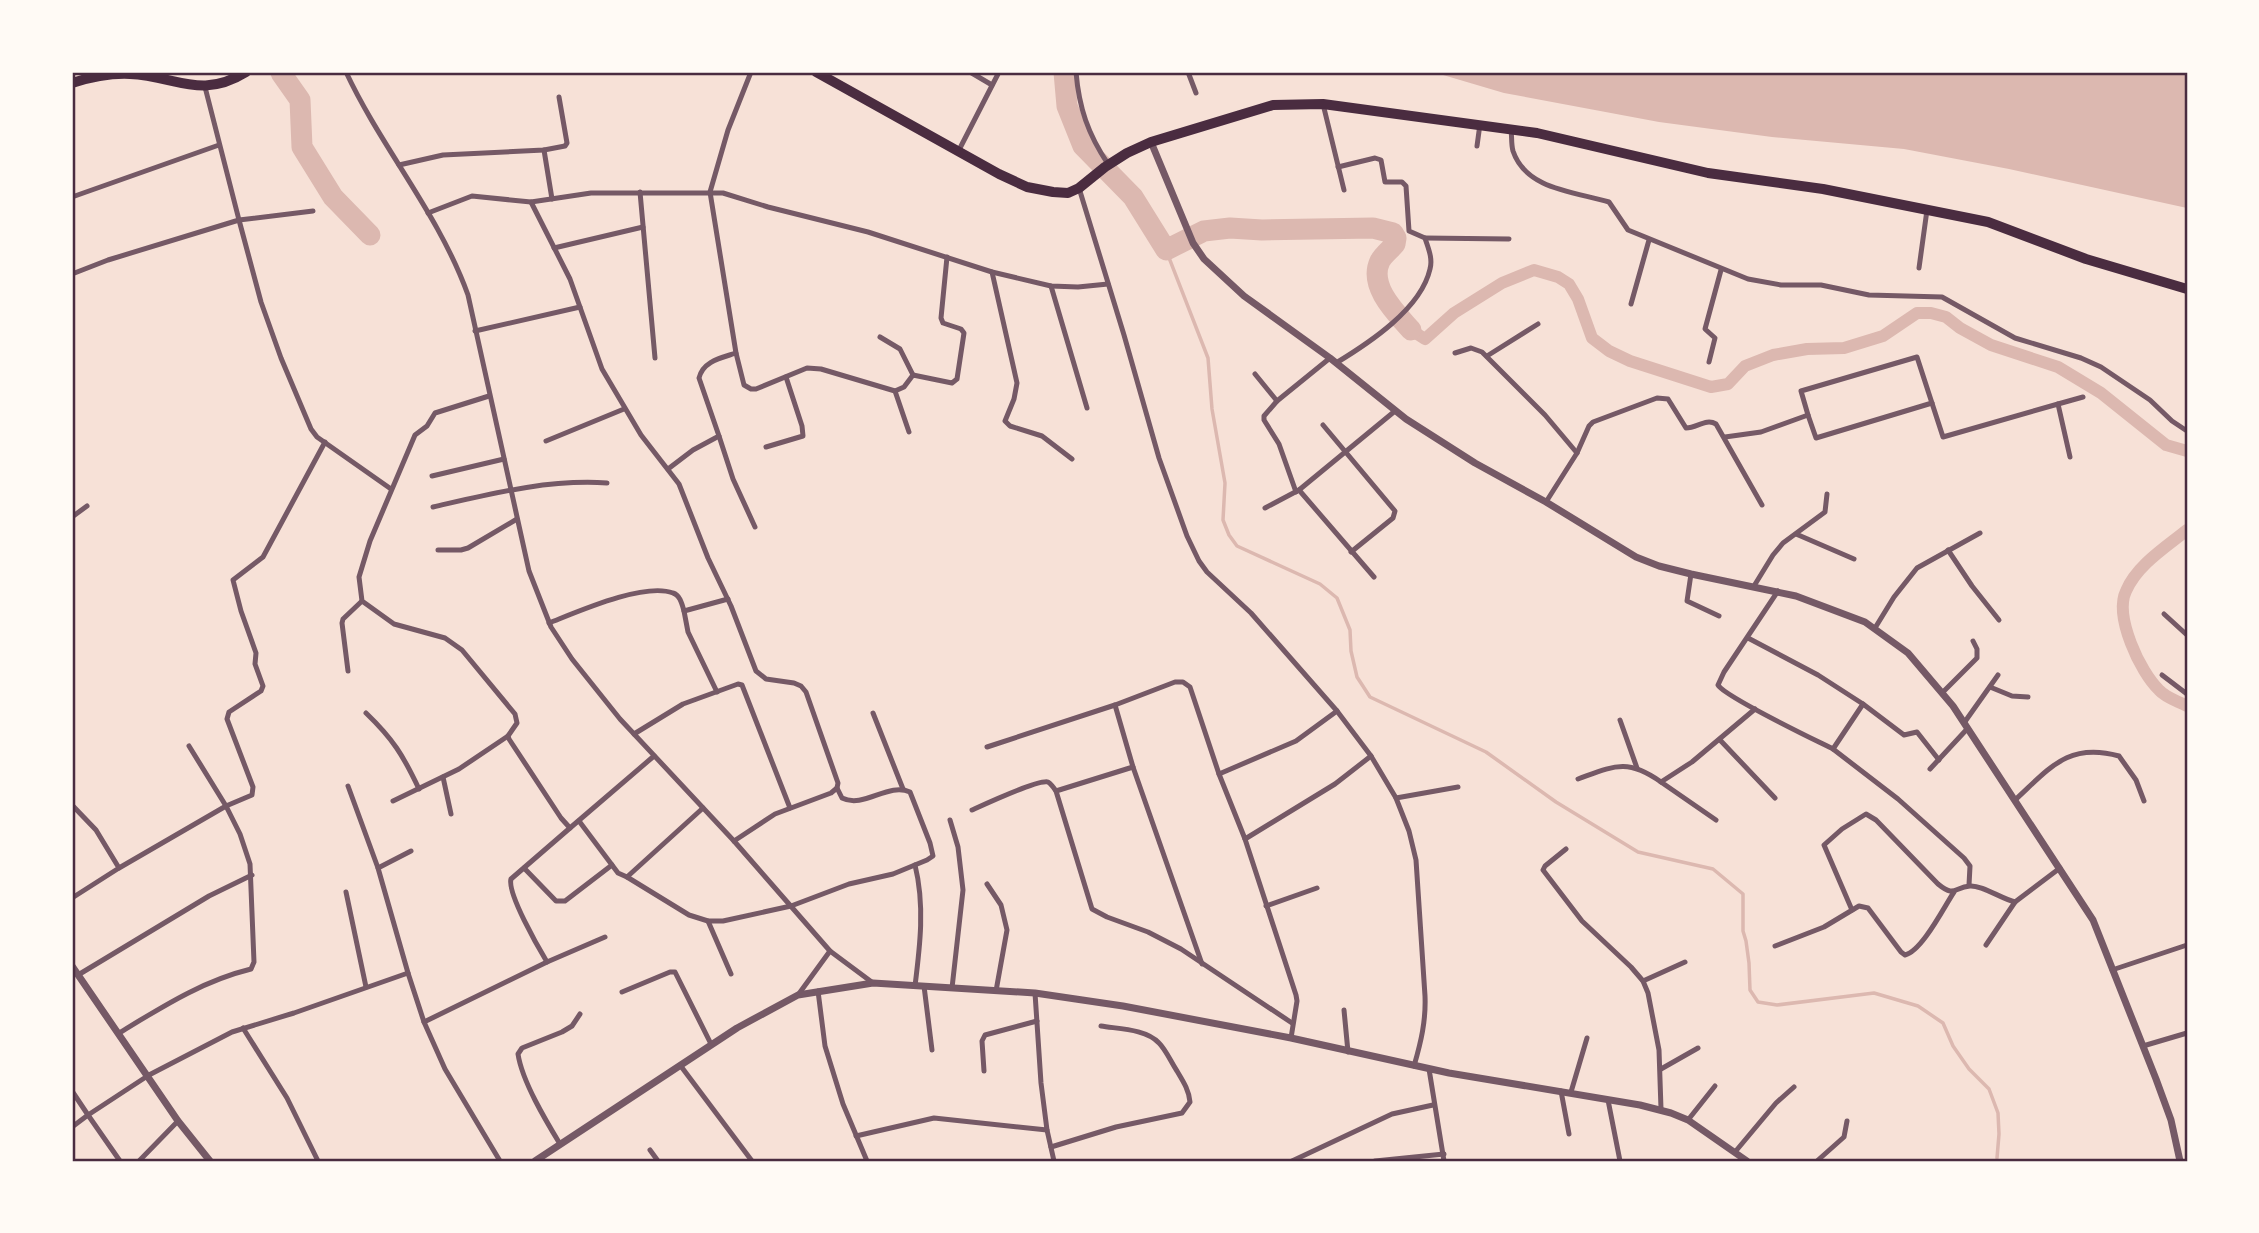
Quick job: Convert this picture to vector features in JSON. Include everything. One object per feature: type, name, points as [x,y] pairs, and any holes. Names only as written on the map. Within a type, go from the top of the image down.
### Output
[{"type":"highway","points":[[72,83],[96,75],[131,74],[172,76],[205,87],[223,83],[246,72]]},
{"type":"highway","points":[[816,72],[1027,187],[1068,193],[1079,188],[1107,166],[1151,142],[1273,105],[1323,104],[1536,133],[1708,173],[1823,189],[1988,222],[2086,260],[2187,289]]},
{"type":"street","points":[[346,72],[361,104],[444,237],[457,264],[468,295],[529,571],[549,623],[587,679],[634,734],[734,841],[830,951],[873,983]]},
{"type":"street","points":[[751,72],[728,130],[710,192],[736,353],[744,385],[756,389],[807,368],[821,369],[895,391],[904,387],[913,375]]},
{"type":"street","points":[[970,72],[992,85]]},
{"type":"street","points":[[959,150],[999,72]]},
{"type":"street","points":[[1076,72],[1077,94],[1082,114],[1107,166]]},
{"type":"street","points":[[1188,72],[1196,93]]},
{"type":"street","points":[[205,87],[261,302],[305,419],[317,437],[391,489]]},
{"type":"street","points":[[399,165],[443,155],[544,150],[565,146],[567,143],[559,97]]},
{"type":"street","points":[[1323,104],[1343,190]]},
{"type":"street","points":[[1476,146],[1480,124]]},
{"type":"street","points":[[1511,129],[1513,151],[1520,164],[1531,175],[1553,188],[1609,202],[1628,230],[1649,240],[1748,279],[1781,285],[1821,285],[1869,295],[1941,298],[2015,338],[2101,367],[2142,394],[2187,431]]},
{"type":"street","points":[[1151,142],[1193,243],[1204,259],[1244,296],[1333,360],[1395,411],[1475,463],[1636,556],[1659,566],[1778,591],[1839,611],[1875,628],[1908,653],[1966,725],[2093,920],[2171,1120],[2180,1161]]},
{"type":"street","points":[[72,197],[219,145]]},
{"type":"street","points":[[544,150],[552,199]]},
{"type":"street","points":[[1338,167],[1375,158],[1381,160],[1385,182],[1402,182],[1406,186],[1409,232],[1425,237],[1509,239]]},
{"type":"street","points":[[1079,188],[1159,458],[1186,536],[1207,572],[1251,613],[1337,711],[1371,756],[1396,798],[1409,831],[1416,860],[1420,901],[1425,1017],[1423,1037],[1414,1066]]},
{"type":"street","points":[[640,192],[655,358]]},
{"type":"street","points":[[428,213],[472,195],[531,202],[591,193],[723,193],[868,232],[992,272],[1051,286],[1078,288],[1108,284]]},
{"type":"street","points":[[531,202],[570,279],[601,369],[624,409],[668,469],[684,496],[756,671],[760,677],[802,686],[842,798],[854,801],[903,789]]},
{"type":"street","points":[[1919,268],[1927,210]]},
{"type":"street","points":[[72,274],[108,260],[239,220],[313,211]]},
{"type":"street","points":[[554,248],[643,227]]},
{"type":"street","points":[[1374,577],[1297,491],[1279,444],[1264,420],[1267,411],[1277,401],[1333,360],[1382,332],[1401,316],[1419,292],[1430,270],[1431,256],[1425,237]]},
{"type":"street","points":[[1631,304],[1649,240]]},
{"type":"street","points":[[913,375],[952,383],[957,379],[964,333],[961,329],[943,323],[941,317],[947,257]]},
{"type":"street","points":[[1709,362],[1715,338],[1705,329],[1721,270]]},
{"type":"street","points":[[992,272],[1017,383],[1011,409],[1005,421],[1010,426],[1042,436],[1072,459]]},
{"type":"street","points":[[1051,286],[1087,408]]},
{"type":"street","points":[[475,331],[580,307]]},
{"type":"street","points":[[1487,356],[1538,324]]},
{"type":"street","points":[[880,337],[900,349],[913,375]]},
{"type":"street","points":[[1455,352],[1471,348],[1487,356],[1545,415],[1577,453]]},
{"type":"street","points":[[736,353],[706,365],[699,378],[733,479],[755,527]]},
{"type":"street","points":[[1932,402],[1816,438],[1801,391],[1917,357],[1932,402],[1943,437],[2083,397]]},
{"type":"street","points":[[1255,374],[1277,401]]},
{"type":"street","points":[[766,447],[803,436],[803,426],[786,377]]},
{"type":"street","points":[[895,391],[909,432]]},
{"type":"street","points":[[393,801],[443,777],[508,736],[518,719],[462,650],[446,638],[394,624],[362,601],[359,577],[370,541],[415,435],[427,426],[435,413],[489,396]]},
{"type":"street","points":[[1546,502],[1593,422],[1664,397],[1668,399],[1686,428],[1713,421],[1725,436],[1762,505]]},
{"type":"street","points":[[2058,404],[2070,457]]},
{"type":"street","points":[[546,441],[624,409]]},
{"type":"street","points":[[1265,508],[1297,491],[1395,411]]},
{"type":"street","points":[[1725,436],[1761,432],[1808,415]]},
{"type":"street","points":[[1323,425],[1396,514],[1351,552]]},
{"type":"street","points":[[668,469],[693,450],[719,436]]},
{"type":"street","points":[[72,898],[226,806],[249,798],[253,792],[227,716],[263,688],[256,666],[256,653],[233,580],[263,557],[325,442]]},
{"type":"street","points":[[432,476],[503,459]]},
{"type":"street","points":[[433,507],[510,489],[587,482],[607,483]]},
{"type":"street","points":[[1754,586],[1773,555],[1825,512],[1826,494]]},
{"type":"street","points":[[72,517],[87,506]]},
{"type":"street","points":[[438,550],[461,551],[517,519]]},
{"type":"street","points":[[1875,628],[1917,568],[1980,533]]},
{"type":"street","points":[[1796,534],[1854,559]]},
{"type":"street","points":[[1948,550],[1999,620]]},
{"type":"street","points":[[1692,574],[1687,601],[1718,616]]},
{"type":"street","points":[[1778,591],[1718,685],[1725,693],[1833,749],[1898,799],[1964,858],[1970,866],[1969,886]]},
{"type":"street","points":[[549,623],[608,600],[649,592],[676,594],[684,611],[688,632],[717,692]]},
{"type":"street","points":[[684,611],[727,599]]},
{"type":"street","points":[[348,671],[342,623],[362,601]]},
{"type":"street","points":[[2164,614],[2187,635]]},
{"type":"street","points":[[1748,638],[1818,676],[1863,704],[1904,735],[1917,732],[1939,760]]},
{"type":"street","points":[[1942,693],[1977,658],[1973,640]]},
{"type":"street","points":[[1930,769],[1966,725],[1998,675]]},
{"type":"street","points":[[2162,675],[2187,694]]},
{"type":"street","points":[[987,747],[1115,705],[1175,682],[1182,682],[1190,687],[1219,774],[1245,838],[1296,995],[1291,1038]]},
{"type":"street","points":[[634,734],[683,704],[738,684],[742,685],[789,808]]},
{"type":"street","points":[[1990,687],[2012,696],[2028,697]]},
{"type":"street","points":[[1833,749],[1863,704]]},
{"type":"street","points":[[1115,705],[1133,766],[1202,964]]},
{"type":"street","points":[[1661,782],[1692,762],[1755,709]]},
{"type":"street","points":[[1219,774],[1296,741],[1337,711]]},
{"type":"street","points":[[366,713],[404,756],[419,789]]},
{"type":"street","points":[[579,821],[618,873],[689,915],[708,921],[723,921],[791,906],[849,884],[893,874],[931,858],[934,852],[912,794],[903,789],[873,713]]},
{"type":"street","points":[[1619,720],[1637,768]]},
{"type":"street","points":[[508,736],[570,828]]},
{"type":"street","points":[[1720,740],[1775,798]]},
{"type":"street","points":[[119,1034],[176,998],[219,978],[251,969],[254,962],[252,875],[240,834],[189,746]]},
{"type":"street","points":[[2015,800],[2062,760],[2073,754],[2098,751],[2119,756],[2136,780],[2144,801]]},
{"type":"street","points":[[547,962],[523,917],[510,885],[512,879],[654,756]]},
{"type":"street","points":[[1245,838],[1335,784],[1371,756]]},
{"type":"street","points":[[1056,791],[1133,766]]},
{"type":"street","points":[[1578,779],[1607,768],[1637,768],[1716,820]]},
{"type":"street","points":[[443,777],[452,814]]},
{"type":"street","points":[[972,810],[1043,782],[1051,784],[1056,791],[1092,909],[1147,932],[1202,964],[1292,1023]]},
{"type":"street","points":[[348,786],[378,868],[424,1022],[446,1069],[500,1161]]},
{"type":"street","points":[[1396,798],[1458,787]]},
{"type":"street","points":[[734,841],[766,819],[820,798],[837,788]]},
{"type":"street","points":[[72,805],[96,830],[119,868]]},
{"type":"street","points":[[627,877],[703,808]]},
{"type":"street","points":[[72,815],[79,810]]},
{"type":"street","points":[[1852,910],[1824,845],[1866,814],[1885,828],[1938,884],[1954,892]]},
{"type":"street","points":[[950,820],[958,847],[963,890],[952,988]]},
{"type":"street","points":[[1566,849],[1545,866],[1545,875],[1582,921],[1643,981],[1648,993],[1661,1069],[1661,1109]]},
{"type":"street","points":[[378,868],[411,851]]},
{"type":"street","points":[[524,868],[556,901],[561,902],[612,865]]},
{"type":"street","points":[[915,865],[920,885],[921,915],[915,986]]},
{"type":"street","points":[[1986,945],[2015,902],[2060,868]]},
{"type":"street","points":[[78,975],[209,896],[252,875]]},
{"type":"street","points":[[987,884],[1001,905],[1007,930],[996,991]]},
{"type":"street","points":[[1775,946],[1824,927],[1859,906],[1868,908],[1905,955],[1915,951],[1954,892],[1969,886],[2015,902]]},
{"type":"street","points":[[1266,906],[1317,888]]},
{"type":"street","points":[[346,892],[366,987]]},
{"type":"street","points":[[708,921],[731,974]]},
{"type":"street","points":[[424,1022],[605,937]]},
{"type":"street","points":[[2112,970],[2187,945]]},
{"type":"street","points":[[798,995],[830,951]]},
{"type":"street","points":[[1643,981],[1685,962]]},
{"type":"street","points":[[72,966],[178,1121],[209,1161]]},
{"type":"street","points":[[622,992],[675,972],[712,1044]]},
{"type":"street","points":[[72,1127],[149,1075],[243,1027],[294,1013],[408,973]]},
{"type":"street","points":[[535,1161],[737,1028],[798,995],[873,983],[1035,993],[1123,1006],[1291,1038],[1449,1073],[1661,1109],[1688,1120],[1747,1161]]},
{"type":"street","points":[[924,986],[932,1050]]},
{"type":"street","points":[[818,991],[825,1046],[843,1104],[867,1161]]},
{"type":"street","points":[[1035,993],[1041,1083],[1054,1161]]},
{"type":"street","points":[[1344,1010],[1348,1052]]},
{"type":"street","points":[[560,1144],[541,1112],[520,1065],[518,1054],[522,1048],[572,1026],[580,1014]]},
{"type":"street","points":[[984,1071],[982,1041],[985,1035],[1037,1020]]},
{"type":"street","points":[[1051,1147],[1116,1127],[1182,1113],[1190,1102],[1183,1082],[1158,1042],[1148,1035],[1101,1026]]},
{"type":"street","points":[[243,1027],[287,1098],[318,1161]]},
{"type":"street","points":[[2143,1046],[2187,1033]]},
{"type":"street","points":[[1572,1093],[1587,1038]]},
{"type":"street","points":[[1661,1069],[1698,1048]]},
{"type":"street","points":[[680,1065],[752,1161]]},
{"type":"street","points":[[1429,1069],[1444,1161]]},
{"type":"street","points":[[1688,1120],[1715,1086]]},
{"type":"street","points":[[1735,1152],[1776,1103],[1794,1087]]},
{"type":"street","points":[[72,1091],[120,1161]]},
{"type":"street","points":[[1561,1091],[1569,1134]]},
{"type":"street","points":[[1608,1100],[1620,1161]]},
{"type":"street","points":[[1292,1161],[1392,1114],[1433,1105]]},
{"type":"street","points":[[856,1136],[933,1118],[1047,1130]]},
{"type":"street","points":[[139,1161],[178,1121]]},
{"type":"street","points":[[1817,1161],[1844,1137],[1847,1121]]},
{"type":"street","points":[[650,1150],[658,1161]]},
{"type":"street","points":[[1375,1161],[1444,1154]]},
{"type":"shaded area","points":[[1433,72],[2187,72],[2187,208],[1904,149],[1772,137],[1659,122],[1504,93]]},
{"type":"waterway","points":[[1064,72],[1067,106],[1083,146],[1133,197],[1166,250],[1204,231],[1230,228],[1373,228],[1393,233],[1395,244],[1380,261],[1378,280],[1385,298],[1411,330]]},
{"type":"waterway","points":[[281,73],[300,100],[302,147],[333,197],[370,235]]},
{"type":"waterway","points":[[1166,250],[1208,358],[1212,409],[1225,483],[1223,520],[1229,535],[1237,546],[1320,584],[1337,598],[1350,630],[1351,651],[1357,677],[1370,697],[1486,752],[1556,802],[1638,852],[1713,869],[1743,894],[1743,931],[1749,963],[1750,990],[1758,1002],[1777,1005],[1874,993],[1918,1006],[1943,1023],[1953,1046],[1969,1069],[1989,1089],[1998,1113],[1997,1158]]},
{"type":"waterway","points":[[1411,330],[1425,339],[1454,313],[1502,283],[1534,270],[1558,277],[1569,284],[1578,299],[1592,338],[1609,351],[1630,361],[1711,387],[1728,384],[1745,366],[1773,355],[1807,349],[1844,348],[1883,336],[1917,313],[1931,313],[1946,317],[1991,345],[2058,367],[2101,393],[2166,445],[2187,451]]},
{"type":"waterway","points":[[2187,530],[2137,573],[2123,602],[2126,629],[2144,670],[2162,693],[2187,706]]}]
